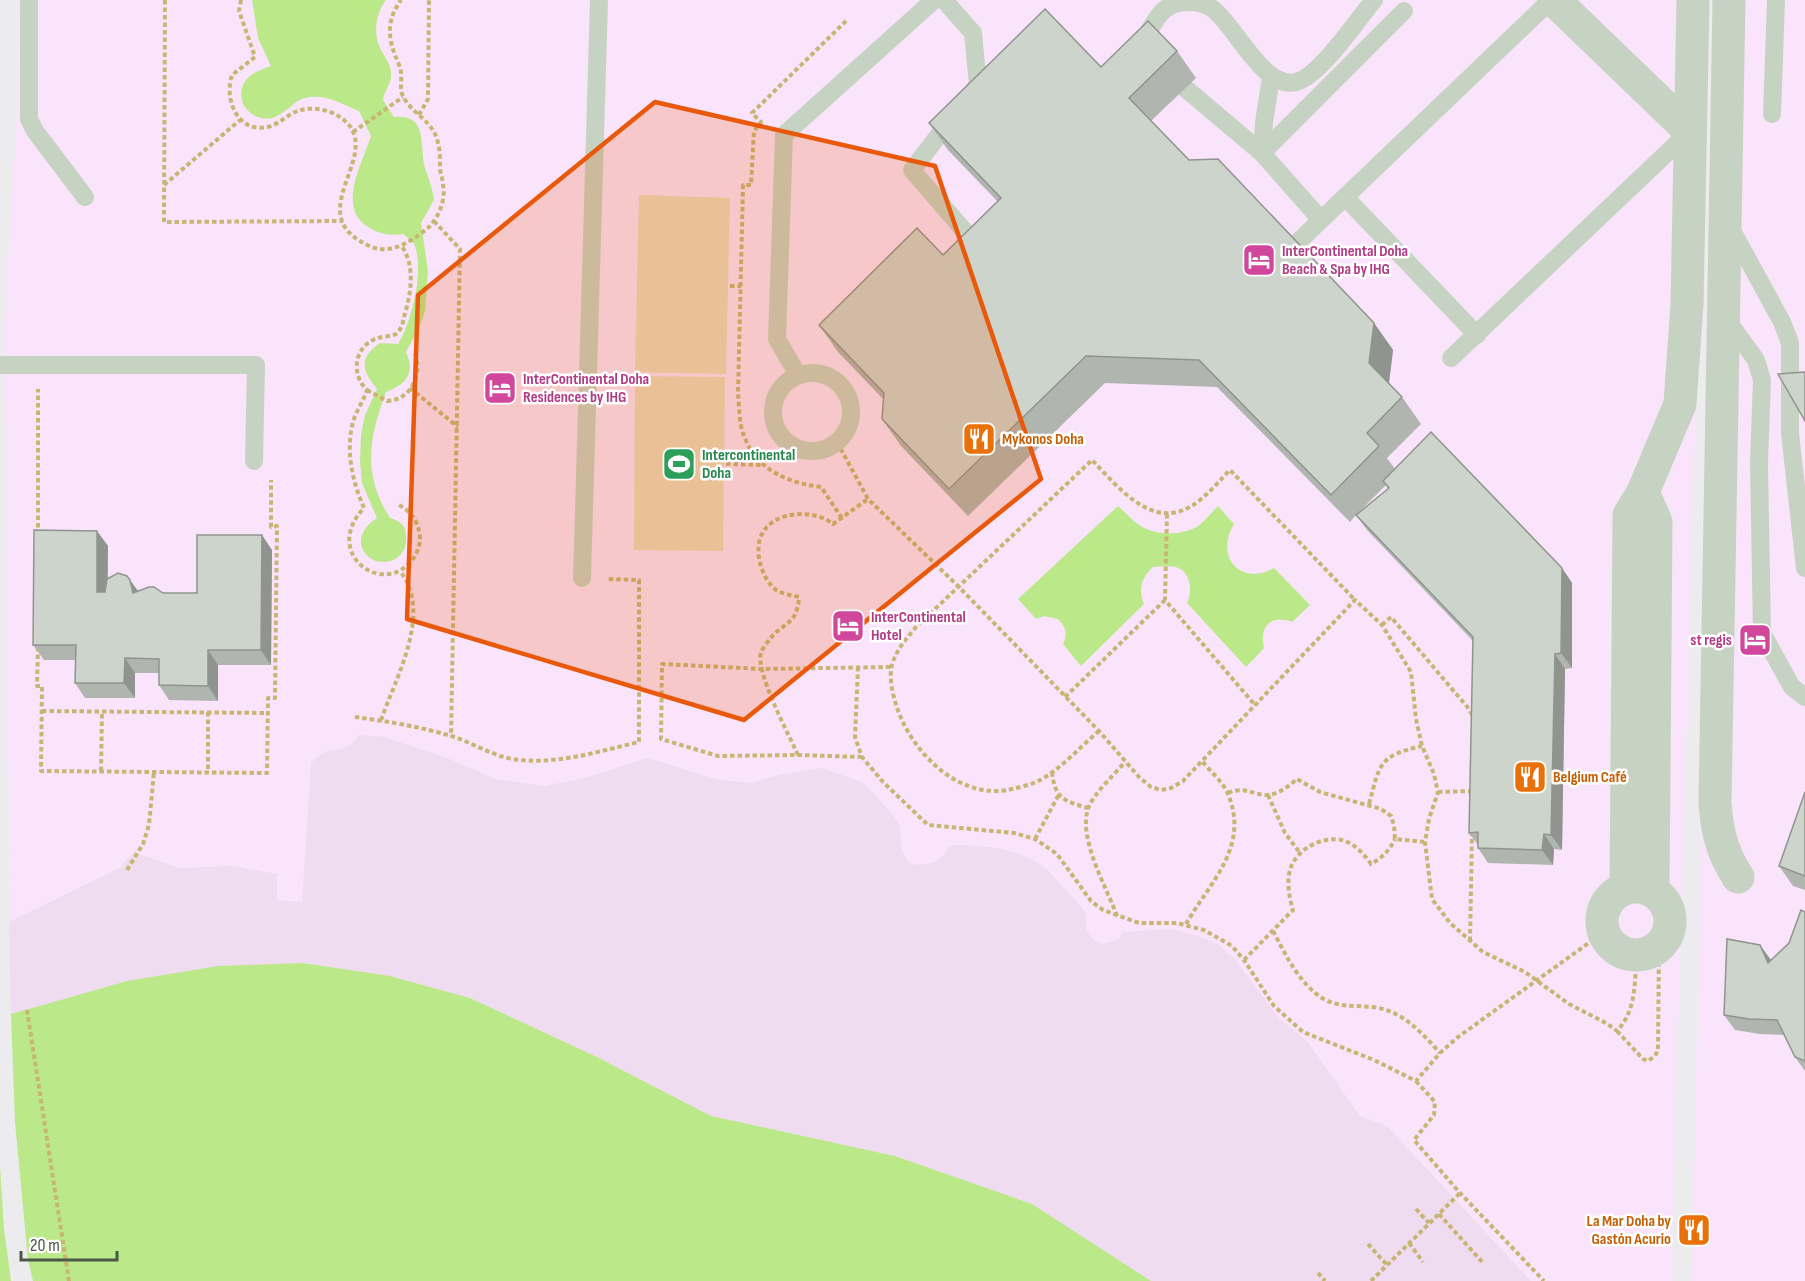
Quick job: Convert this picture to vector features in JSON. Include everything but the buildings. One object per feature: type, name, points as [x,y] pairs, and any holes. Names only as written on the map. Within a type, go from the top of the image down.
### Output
[{"type":"street","points":[[1552,0],[1690,131]]},
{"type":"street","points":[[1640,889],[1656,522],[1643,492],[1680,404],[1687,304],[1693,0]]},
{"type":"street","points":[[1729,0],[1715,803],[1721,845],[1738,877]]},
{"type":"street","points":[[1640,889],[1661,897],[1668,906],[1671,917],[1670,927],[1666,938],[1648,951],[1626,954],[1609,941],[1604,932],[1603,910],[1617,892],[1640,889]]},
{"type":"lane","points":[[29,0],[29,119],[35,131],[85,197]]},
{"type":"lane","points":[[582,578],[599,0]]},
{"type":"lane","points":[[798,375],[777,339],[784,135],[933,0]]},
{"type":"lane","points":[[944,0],[973,33],[978,85],[912,170],[973,241]]},
{"type":"lane","points":[[1156,58],[1148,33],[1157,17],[1169,5],[1199,2],[1214,9],[1271,78],[1288,83],[1297,82],[1316,72],[1374,0]]},
{"type":"lane","points":[[1299,240],[1552,0]]},
{"type":"lane","points":[[1772,114],[1776,0]]},
{"type":"lane","points":[[1262,153],[1404,11]]},
{"type":"lane","points":[[1262,153],[1271,78]]},
{"type":"lane","points":[[1185,88],[1262,153],[1321,220]]},
{"type":"lane","points":[[1451,358],[1690,131]]},
{"type":"lane","points":[[1345,197],[1477,334]]},
{"type":"lane","points":[[1726,218],[1782,322],[1790,343],[1790,433],[1805,568]]},
{"type":"lane","points":[[1724,315],[1756,360],[1762,380],[1759,463],[1762,633],[1792,687],[1805,697]]},
{"type":"lane","points":[[0,365],[256,365],[254,461]]},
{"type":"lane","points":[[811,372],[825,374],[837,381],[846,392],[851,418],[846,432],[837,442],[824,449],[809,451],[795,447],[783,438],[775,425],[773,410],[776,396],[785,383],[798,375],[811,372]]},
{"type":"path","points":[[165,0],[164,222],[343,221]]},
{"type":"path","points":[[241,0],[239,11],[255,57],[232,75],[230,82],[231,103],[240,120],[253,127],[268,127],[297,111],[326,110],[342,118],[353,132],[356,151],[340,200],[340,210],[343,221],[351,234],[362,243],[376,249],[392,249],[429,226],[439,212],[444,187],[434,131],[403,98],[401,69],[389,36],[390,17],[401,0]]},
{"type":"path","points":[[419,115],[428,99],[429,0]]},
{"type":"path","points":[[353,132],[403,98]]},
{"type":"path","points":[[164,185],[240,120]]},
{"type":"path","points":[[434,220],[460,249],[451,736]]},
{"type":"path","points":[[403,244],[411,275],[407,308],[401,327],[395,334],[373,340],[362,348],[358,355],[356,369],[359,383],[386,400],[397,398],[416,380],[418,359],[414,351]]},
{"type":"path","points":[[730,286],[741,286]]},
{"type":"path","points":[[38,365],[38,543]]},
{"type":"path","points":[[410,388],[458,427]]},
{"type":"path","points":[[369,391],[355,417],[351,436],[351,464],[355,489],[364,508],[355,518],[349,542],[356,560],[370,572],[384,574],[400,571],[417,554],[420,536],[418,525],[410,513],[399,505]]},
{"type":"path","points":[[837,442],[868,498],[959,587],[1151,787],[1161,790],[1171,788],[1183,781],[1354,600]]},
{"type":"path","points":[[1099,731],[1038,781],[1009,790],[978,789],[950,777],[923,754],[900,720],[892,691],[891,667],[900,645],[916,627],[1092,460],[1127,496],[1147,508],[1167,514],[1176,514],[1199,500],[1230,470],[1354,600],[1382,625],[1411,672],[1416,719],[1422,747],[1434,774],[1438,792],[1429,819],[1425,842],[1432,899],[1450,922],[1483,952],[1525,972],[1569,1004],[1606,1023],[1617,1031],[1643,1059],[1648,1061],[1655,1056],[1658,1050],[1648,951]]},
{"type":"path","points":[[726,464],[764,465]]},
{"type":"path","points":[[38,639],[38,686],[42,686],[41,771],[267,772],[268,698],[275,698],[277,526],[271,526],[271,469]]},
{"type":"path","points":[[798,755],[761,669],[761,652],[769,639],[793,620],[798,608],[798,597],[785,594],[769,582],[762,570],[759,550],[762,534],[772,524],[800,513],[826,518],[833,524],[868,498]]},
{"type":"path","points":[[1167,514],[1165,600],[1255,705]]},
{"type":"path","points":[[381,720],[402,670],[413,620],[408,581],[400,571]]},
{"type":"path","points":[[355,717],[381,720],[451,736],[490,753],[517,760],[542,761],[639,742],[639,580],[582,578]]},
{"type":"path","points":[[1065,696],[1165,600]]},
{"type":"path","points":[[1382,625],[1391,617],[1469,709],[1473,718]]},
{"type":"path","points":[[862,757],[718,756],[661,739],[662,664],[761,669],[891,667]]},
{"type":"path","points":[[858,667],[855,737],[862,757],[883,782],[928,825],[1014,833],[1035,839],[1057,854],[1091,901],[1103,910],[1139,923],[1186,924],[1204,930],[1232,946],[1244,960],[1274,1006],[1303,1032],[1374,1060],[1416,1081],[1435,1102],[1434,1115],[1414,1140],[1460,1193],[1544,1281]]},
{"type":"path","points":[[42,711],[268,713]]},
{"type":"path","points":[[101,771],[102,711]]},
{"type":"path","points":[[208,712],[208,772]]},
{"type":"path","points":[[1369,804],[1377,775],[1385,760],[1394,754],[1422,747]]},
{"type":"path","points":[[1186,924],[1199,902],[1219,877],[1231,851],[1234,822],[1228,793],[1202,761]]},
{"type":"path","points":[[1117,916],[1090,850],[1086,816],[1088,808],[1125,762]]},
{"type":"path","points":[[1052,771],[1058,796],[1070,803],[1088,808]]},
{"type":"path","points":[[127,870],[143,844],[149,825],[154,772]]},
{"type":"path","points":[[1228,793],[1237,789],[1268,795],[1285,789],[1297,779],[1320,792],[1381,809],[1391,816],[1395,825],[1395,839],[1389,850],[1371,864],[1358,848],[1343,840],[1325,840],[1300,853],[1291,867],[1290,874],[1289,898],[1293,910],[1244,960]]},
{"type":"path","points":[[1472,803],[1473,781]]},
{"type":"path","points":[[1438,792],[1473,791]]},
{"type":"path","points":[[1268,795],[1285,833],[1300,853]]},
{"type":"path","points":[[1035,839],[1058,796]]},
{"type":"path","points":[[1470,941],[1472,826]]},
{"type":"path","points":[[1395,839],[1425,842]]},
{"type":"path","points":[[1273,931],[1295,971],[1322,998],[1347,1007],[1373,1007],[1396,1014],[1414,1026],[1440,1053]]},
{"type":"path","points":[[1416,1081],[1440,1053],[1458,1037],[1604,932]]},
{"type":"path","points":[[1617,1031],[1627,1021],[1632,1009],[1648,951]]},
{"type":"path","points":[[27,1010],[69,1281]]},
{"type":"path","points":[[1371,1281],[1460,1193]]},
{"type":"path","points":[[1416,1209],[1429,1223]]},
{"type":"path","points":[[1439,1214],[1484,1264]]},
{"type":"path","points":[[1409,1243],[1423,1262]]},
{"type":"path","points":[[1368,1244],[1387,1265]]},
{"type":"path","points":[[1318,1273],[1325,1281]]},
{"type":"highlighted area","points":[[655,102],[935,166],[1041,479],[744,720],[407,619],[418,295]]},
{"type":"shaded area","name":"InterContinental Hotel","points":[[18,0],[1707,0],[1671,1281],[1151,1281],[1032,1204],[127,981],[11,1014],[4,331],[16,131]]},
{"type":"shaded area","points":[[252,0],[386,0],[377,18],[376,31],[378,44],[391,69],[383,100],[394,117],[413,120],[420,133],[423,160],[434,200],[421,223],[428,271],[425,311],[406,352],[410,366],[407,377],[404,382],[386,392],[372,440],[371,456],[375,486],[390,518],[402,524],[406,533],[405,547],[401,555],[386,562],[370,558],[364,552],[361,544],[365,529],[377,518],[362,483],[360,462],[361,435],[365,415],[377,389],[368,376],[365,359],[380,343],[398,344],[403,334],[415,295],[417,255],[413,243],[403,234],[385,234],[368,227],[359,218],[354,208],[354,184],[371,136],[359,111],[320,97],[301,99],[274,118],[262,118],[247,110],[242,100],[243,85],[246,79],[271,66],[258,38]]},
{"type":"shaded area","name":"st regis","points":[[1717,0],[1805,0],[1805,1281],[1692,1281]]},
{"type":"shaded area","points":[[639,195],[730,198],[726,374],[635,372]]},
{"type":"shaded area","name":"Intercontinental Doha","points":[[635,376],[725,377],[723,551],[634,550]]},
{"type":"shaded area","points":[[1118,506],[1145,529],[1160,533],[1177,533],[1198,526],[1218,506],[1234,524],[1227,547],[1234,565],[1251,574],[1262,573],[1274,568],[1310,605],[1292,622],[1278,620],[1268,624],[1263,634],[1264,648],[1246,667],[1187,603],[1190,584],[1186,574],[1178,568],[1153,567],[1142,584],[1141,593],[1144,604],[1081,666],[1063,644],[1065,631],[1058,619],[1044,616],[1036,619],[1018,599]]},
{"type":"shaded area","points":[[303,963],[390,976],[470,998],[597,1057],[711,1116],[895,1156],[1032,1204],[1151,1281],[33,1281],[28,1260],[15,1122],[11,1014],[127,981],[218,966]]},
{"type":"shaded area","points":[[0,1166],[4,1229],[11,1281],[0,1281]]},
{"type":"sand","points":[[358,735],[384,737],[447,758],[496,779],[544,786],[585,778],[647,758],[720,780],[751,783],[778,775],[821,768],[862,782],[875,794],[900,825],[901,848],[907,860],[914,865],[933,863],[943,856],[950,845],[1012,851],[1035,861],[1050,872],[1083,909],[1087,931],[1094,940],[1101,944],[1117,940],[1124,932],[1172,929],[1217,944],[1234,958],[1279,1018],[1307,1041],[1360,1116],[1387,1126],[1531,1281],[1151,1281],[1032,1204],[895,1156],[711,1116],[597,1057],[470,998],[390,976],[303,963],[127,981],[11,1014],[9,922],[119,868],[134,852],[179,868],[232,866],[277,874],[277,900],[302,902],[311,763],[321,754],[349,746]]},
{"type":"place","name":"InterContinental Doha Beach & Spa by IHG","points":[[1259,260]]},
{"type":"place","name":"InterContinental Doha Residences by IHG","points":[[500,388]]},
{"type":"place","name":"Mykonos Doha","points":[[979,439]]},
{"type":"place","name":"Intercontinental Doha","points":[[679,464]]},
{"type":"place","name":"InterContinental Hotel","points":[[848,626]]},
{"type":"place","name":"st regis","points":[[1755,640]]},
{"type":"place","name":"Belgium Café","points":[[1530,777]]},
{"type":"place","name":"La Mar Doha by Gastón Acurio","points":[[1694,1230]]}]
